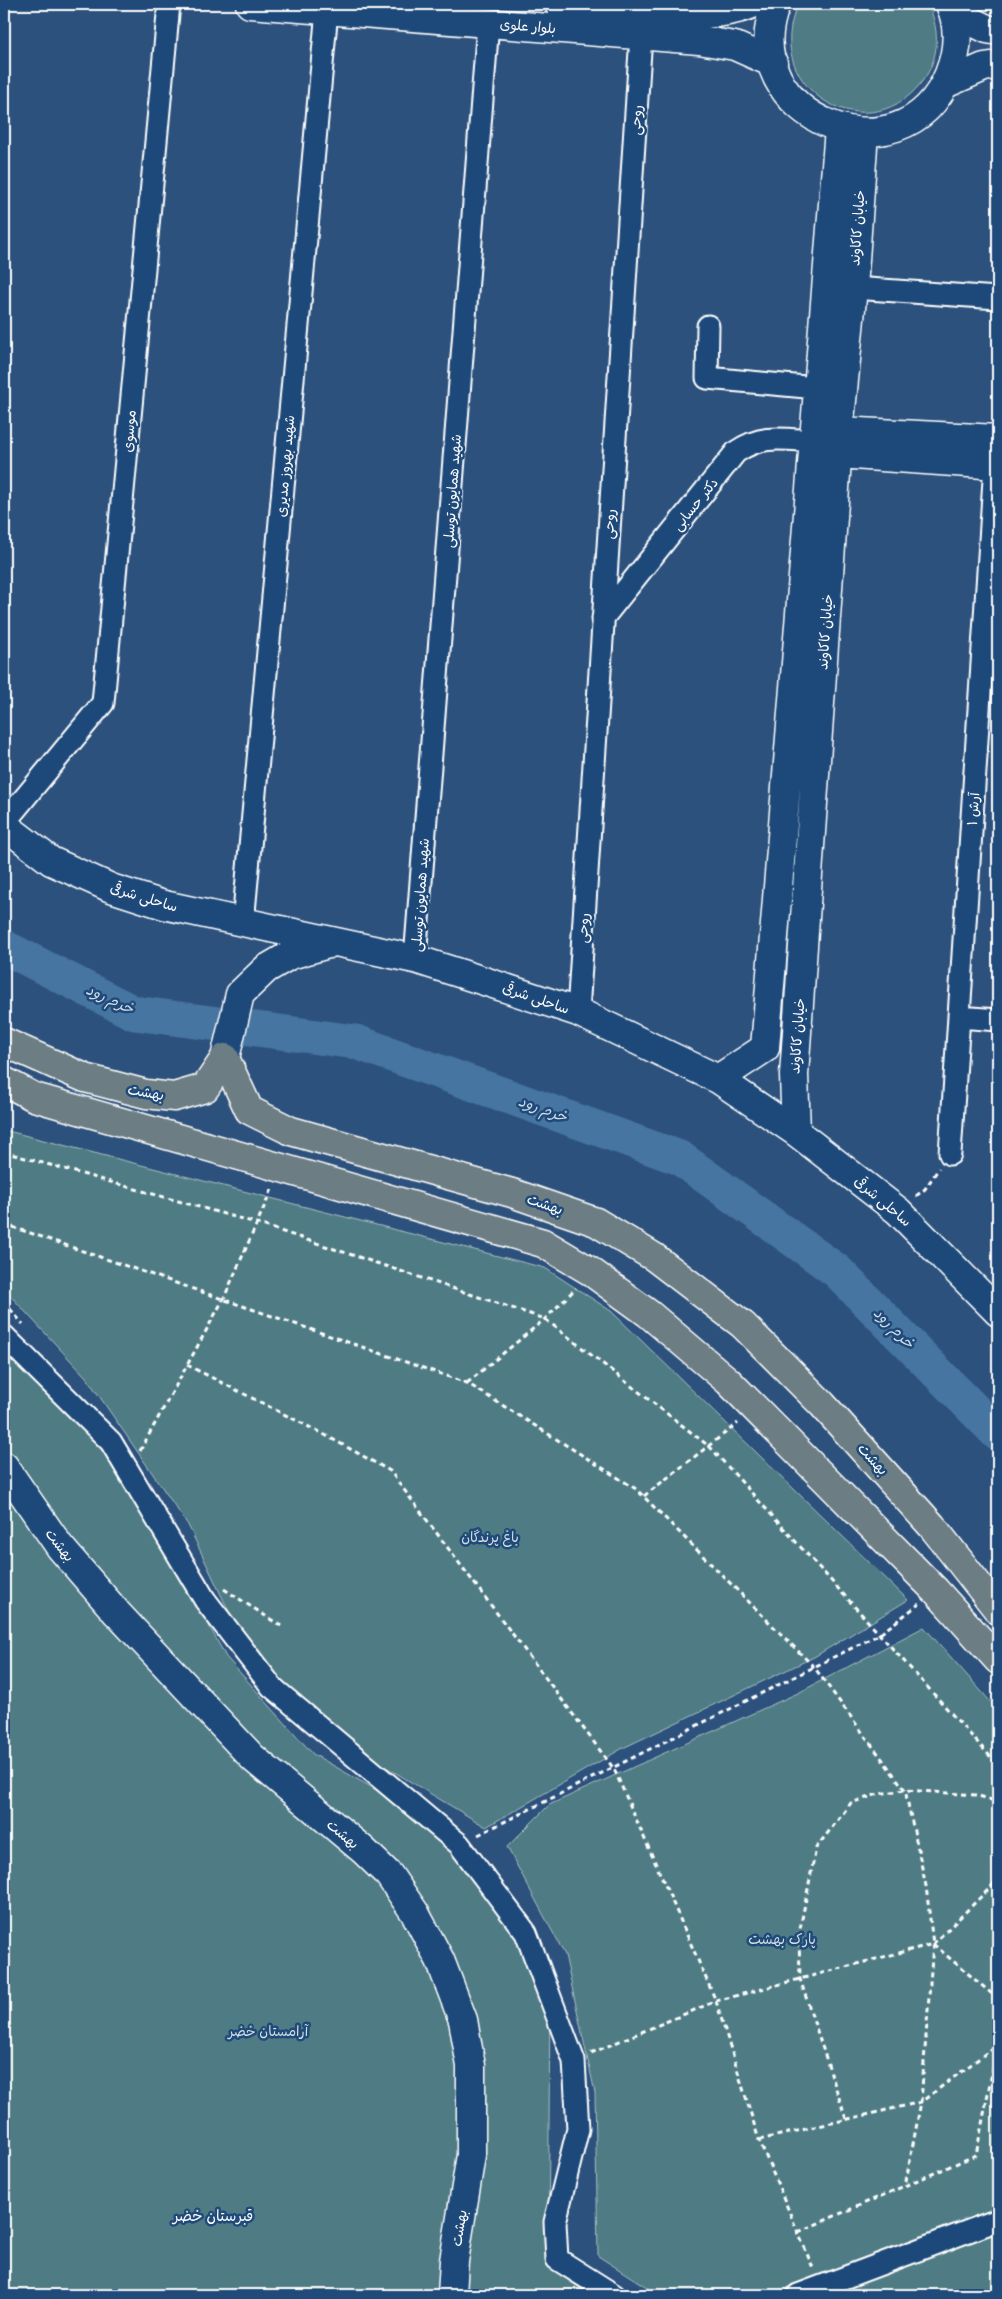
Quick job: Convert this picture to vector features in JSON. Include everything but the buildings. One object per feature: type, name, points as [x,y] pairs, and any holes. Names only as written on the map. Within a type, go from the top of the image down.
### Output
[{"type":"main road","name":"بلوار علوی","points":[[250,4],[699,40],[735,46],[773,63]]},
{"type":"main road","name":"بلوار علوی","points":[[559,4],[665,8],[700,15],[738,10],[752,4]]},
{"type":"main road","points":[[776,4],[772,14],[769,38],[773,63],[782,85],[797,105],[817,120],[852,131],[888,129],[911,119],[930,104],[945,84],[954,61],[956,45],[952,8]]},
{"type":"main road","points":[[952,8],[987,29],[998,31]]},
{"type":"main road","points":[[945,84],[984,67],[998,65]]},
{"type":"main road","name":"خیابان کاکاوند","points":[[796,1132],[794,1075],[838,442],[853,288],[852,131]]},
{"type":"main road","name":"خیابان کاکاوند","points":[[765,1048],[817,388],[852,131]]},
{"type":"main road","name":"دکتر حسابی","points":[[813,441],[997,456]]},
{"type":"main road","name":"ساحلی شرقی","points":[[4,824],[51,860],[111,888],[164,905],[415,959],[578,1012],[718,1079],[796,1132],[898,1210],[998,1312]]},
{"type":"main road","points":[[228,1048],[240,994],[266,969],[290,955],[332,942]]},
{"type":"main road","name":"بهشت","points":[[4,1042],[84,1078],[146,1094],[174,1097],[205,1088],[228,1048]]},
{"type":"main road","name":"بهشت","points":[[228,1048],[248,1110],[291,1131],[512,1193],[596,1222],[654,1257],[743,1325],[876,1462],[932,1526],[998,1610]]},
{"type":"main road","points":[[718,1079],[765,1048],[770,1063],[779,1065],[790,1063],[796,1054]]},
{"type":"main road","points":[[4,1081],[34,1097]]},
{"type":"main road","points":[[4,1088],[543,1243],[590,1271],[649,1314],[728,1381],[936,1591],[998,1660]]},
{"type":"main road","points":[[512,1193],[543,1243]]},
{"type":"main road","name":"بهشت","points":[[4,1466],[60,1546],[117,1613],[246,1750],[389,1875],[414,1913],[440,1960],[463,2020],[471,2066],[471,2155],[454,2261],[452,2295]]},
{"type":"main road","points":[[936,1591],[998,1619]]},
{"type":"street","name":"موسوی","points":[[4,824],[103,703],[169,4]]},
{"type":"street","name":"شهید بهروز مدیری","points":[[244,923],[327,10]]},
{"type":"street","name":"شهید همایون توسلی","points":[[415,959],[488,23]]},
{"type":"street","name":"روحی","points":[[578,1012],[641,35]]},
{"type":"street","points":[[853,288],[998,298]]},
{"type":"street","points":[[708,326],[707,378],[817,388]]},
{"type":"street","name":"دکتر حسابی","points":[[603,618],[736,452],[750,442],[764,438],[813,441]]},
{"type":"street","name":"آرش ۱","points":[[950,1154],[997,456]]},
{"type":"street","points":[[959,1017],[998,1020]]},
{"type":"street","points":[[4,1336],[111,1442],[205,1600],[272,1687],[459,1844],[526,1934],[574,2061],[578,2129],[555,2222],[557,2259],[614,2295]]},
{"type":"street","points":[[798,2295],[998,2220]]},
{"type":"path","points":[[4,1152],[256,1223],[545,1320],[710,1447],[998,1765]]},
{"type":"path","points":[[898,1210],[924,1189],[950,1154]]},
{"type":"path","points":[[138,1453],[224,1298],[282,1168]]},
{"type":"path","points":[[4,1224],[467,1383],[636,1489],[814,1667],[905,1790],[926,1886],[933,1944],[921,2102],[905,2186]]},
{"type":"path","points":[[467,1383],[545,1320],[582,1282]]},
{"type":"path","points":[[187,1365],[325,1435],[390,1471],[614,1769],[716,2001],[759,2140],[820,2287]]},
{"type":"path","points":[[644,1496],[710,1447],[755,1408]]},
{"type":"path","points":[[459,1844],[614,1769],[880,1634],[936,1591]]},
{"type":"path","points":[[846,2120],[800,1979],[799,1934],[816,1848],[851,1803],[878,1794],[905,1790],[976,1795],[998,1802]]},
{"type":"path","points":[[574,2061],[716,2001],[933,1944],[998,1880]]},
{"type":"path","points":[[933,1944],[998,1998]]},
{"type":"path","points":[[759,2140],[921,2102],[998,2044]]},
{"type":"path","points":[[798,2232],[976,2155],[998,2044]]},
{"type":"green space","points":[[798,4],[928,4],[936,31],[936,50],[931,68],[904,99],[878,111],[852,111],[828,103],[807,86],[794,63],[790,35]]},
{"type":"green space","name":"باغ پرندگان","points":[[4,1130],[545,1268],[611,1311],[908,1600],[814,1657],[623,1748],[486,1827],[341,1740],[241,1637],[188,1525],[86,1377],[4,1289]]},
{"type":"green space","name":"آرامستان خضر","points":[[4,1337],[125,1470],[226,1657],[313,1754],[466,1841],[550,1994],[548,2266],[590,2295],[4,2295]]},
{"type":"green space","name":"پارک بهشت","points":[[924,1627],[998,1710],[998,2216],[944,2229],[778,2295],[659,2295],[598,2256],[595,2093],[565,1955],[507,1847],[549,1805],[798,1693]]},
{"type":"green space","points":[[998,2230],[998,2295],[818,2295]]},
{"type":"waterway","name":"خرم رود","points":[[4,947],[134,1013],[356,1042],[680,1158],[837,1271],[998,1434]]},
{"type":"district","name":"قبرستان خضر","points":[[213,2216]]}]
